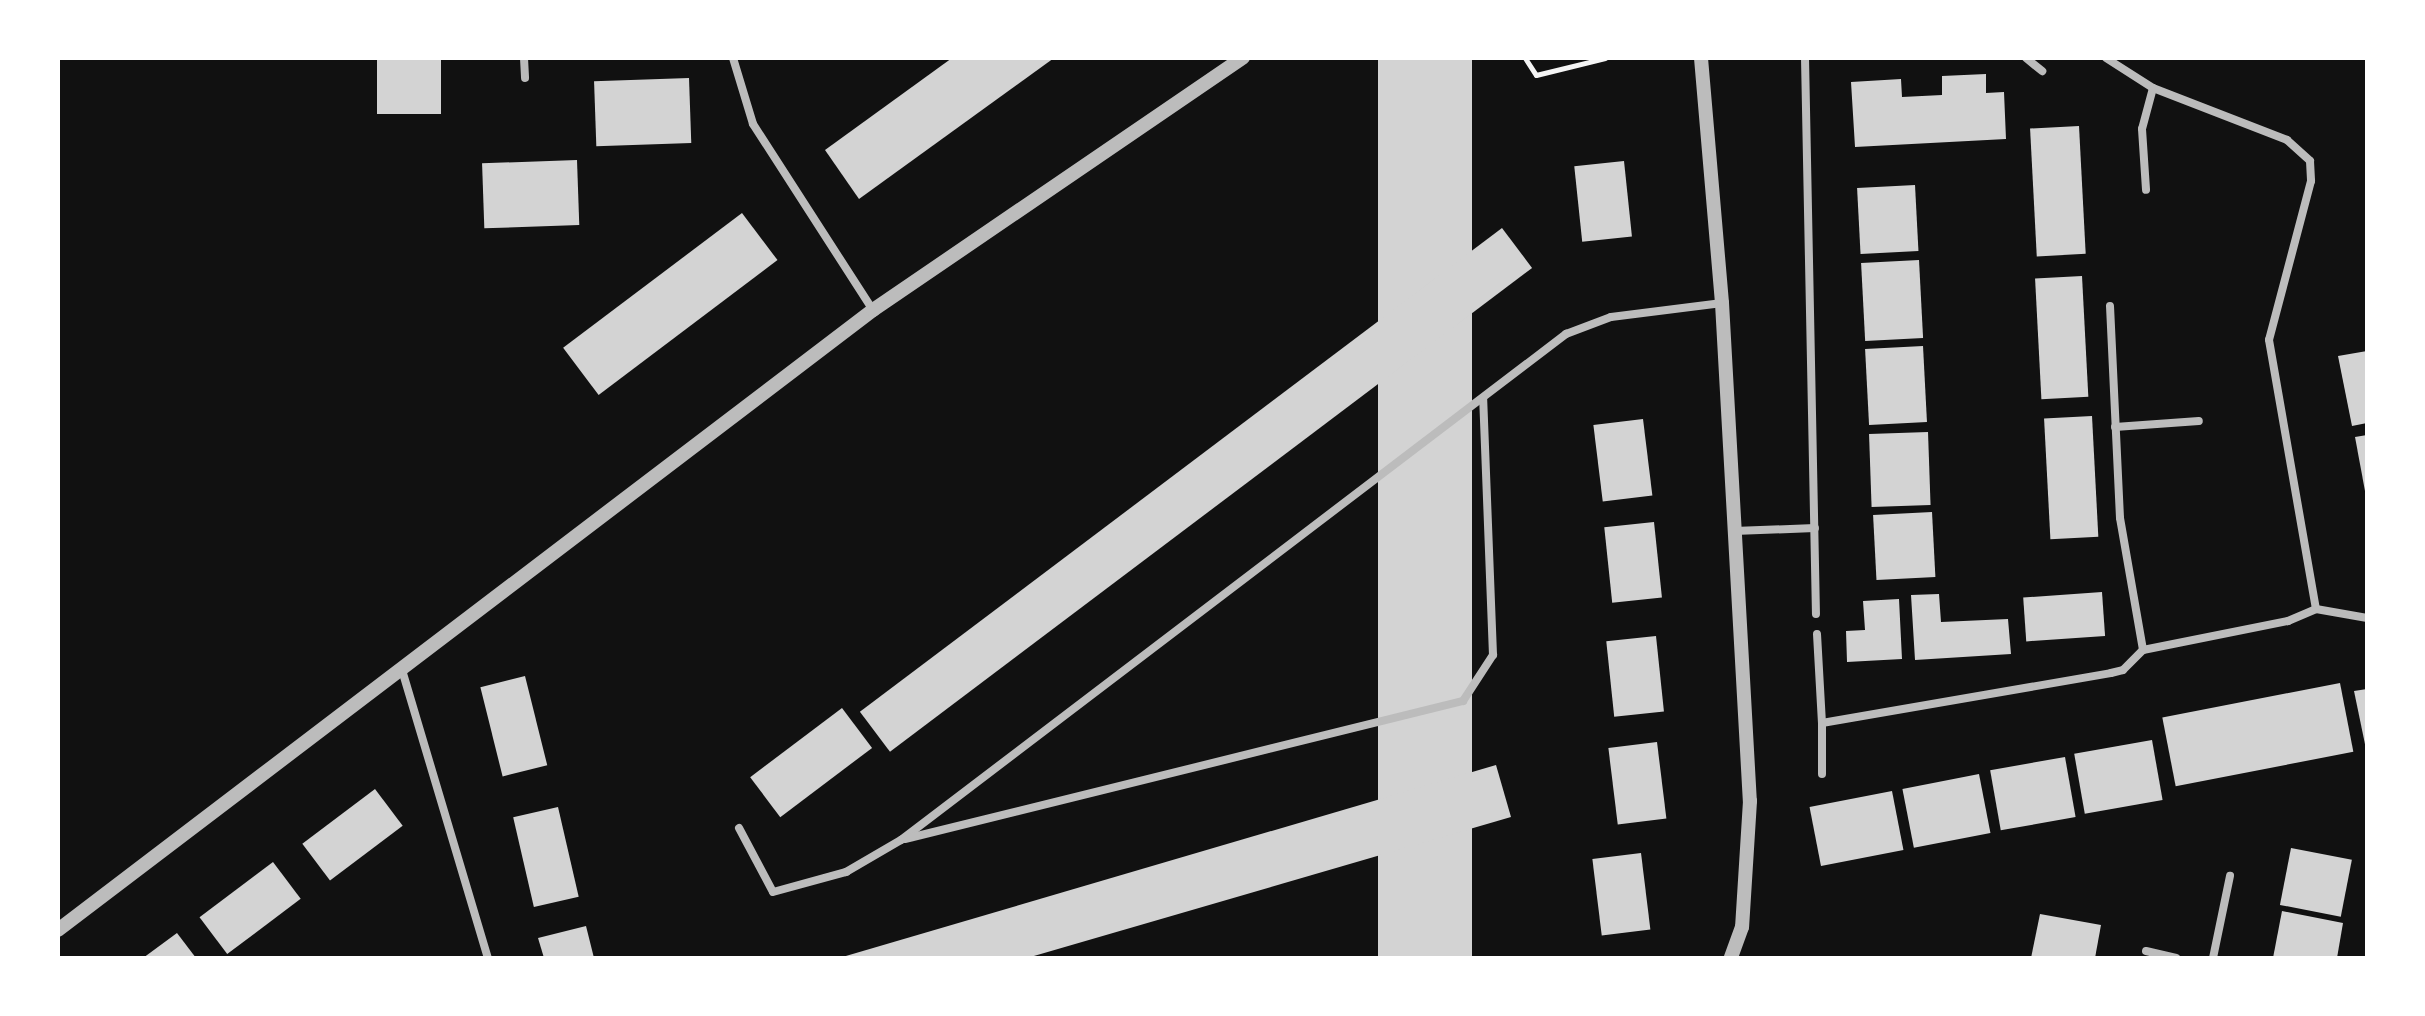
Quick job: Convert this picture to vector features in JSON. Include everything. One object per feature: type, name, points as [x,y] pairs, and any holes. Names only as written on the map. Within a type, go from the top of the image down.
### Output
[{"type":"street","points":[[524,58],[525,78]]},
{"type":"street","points":[[733,58],[753,124],[873,310]]},
{"type":"street","points":[[58,930],[873,310],[1243,58]]},
{"type":"street","points":[[1701,58],[1722,303],[1750,801],[1742,927],[1731,958]]},
{"type":"street","points":[[1805,58],[1816,614]]},
{"type":"street","points":[[2026,58],[2042,71]]},
{"type":"street","points":[[2106,58],[2153,88],[2295,144],[2310,161],[2311,181],[2269,340],[2316,609]]},
{"type":"street","points":[[2146,190],[2142,129],[2153,88]]},
{"type":"street","points":[[739,828],[773,892],[846,872],[901,840],[1566,334],[1611,317],[1722,303]]},
{"type":"street","points":[[2110,306],[2123,552],[2143,650]]},
{"type":"street","points":[[901,840],[1463,701],[1493,655],[1483,398]]},
{"type":"street","points":[[2115,427],[2199,421]]},
{"type":"street","points":[[1734,531],[1815,528]]},
{"type":"street","points":[[1822,723],[2111,673],[2123,670],[2143,650],[2288,621],[2316,609],[2367,618]]},
{"type":"street","points":[[1817,634],[1822,774]]},
{"type":"street","points":[[402,670],[488,958]]},
{"type":"street","points":[[2213,958],[2230,876]]},
{"type":"street","points":[[2146,951],[2176,958]]},
{"type":"path","points":[[1525,58],[1536,75],[1605,58]]},
{"type":"building","points":[[377,58],[441,58],[441,114],[377,114]]},
{"type":"building","points":[[952,58],[1054,58],[859,199],[825,150]]},
{"type":"building","points":[[1378,58],[1472,58],[1472,958],[1378,958]]},
{"type":"building","points":[[1986,74],[1986,93],[2004,92],[2006,139],[1855,147],[1851,82],[1901,79],[1902,97],[1942,95],[1942,76]]},
{"type":"building","points":[[689,78],[691,143],[596,146],[594,81]]},
{"type":"building","points":[[2079,126],[2086,254],[2037,256],[2030,129]]},
{"type":"building","points":[[577,160],[579,225],[484,228],[482,163]]},
{"type":"building","points":[[1624,161],[1632,237],[1582,242],[1574,166]]},
{"type":"building","points":[[1915,185],[1918,251],[1861,254],[1857,188]]},
{"type":"building","points":[[742,213],[778,260],[599,395],[563,348]]},
{"type":"building","points":[[1502,228],[1532,268],[890,752],[860,712]]},
{"type":"building","points":[[1919,260],[1923,338],[1865,341],[1861,263]]},
{"type":"building","points":[[2082,276],[2088,397],[2041,399],[2035,278]]},
{"type":"building","points":[[1923,346],[1927,422],[1869,425],[1865,349]]},
{"type":"building","points":[[2367,351],[2367,423],[2352,426],[2338,356]]},
{"type":"building","points":[[2092,416],[2098,537],[2050,539],[2044,419]]},
{"type":"building","points":[[1643,419],[1652,495],[1603,502],[1593,425]]},
{"type":"building","points":[[1928,432],[1931,505],[1872,507],[1869,434]]},
{"type":"building","points":[[2367,435],[2367,491],[2365,491],[2355,437]]},
{"type":"building","points":[[1932,512],[1935,577],[1876,580],[1873,515]]},
{"type":"building","points":[[1654,522],[1662,598],[1612,603],[1604,527]]},
{"type":"building","points":[[2102,592],[2105,636],[2026,641],[2023,598]]},
{"type":"building","points":[[1939,594],[1941,622],[2008,619],[2011,654],[1915,660],[1911,595]]},
{"type":"building","points":[[1899,599],[1902,659],[1847,662],[1846,631],[1865,630],[1863,601]]},
{"type":"building","points":[[1656,636],[1664,712],[1614,717],[1606,641]]},
{"type":"building","points":[[525,676],[547,765],[503,776],[480,687]]},
{"type":"building","points":[[2340,683],[2353,752],[2176,786],[2162,718]]},
{"type":"building","points":[[2367,689],[2367,748],[2366,749],[2354,691]]},
{"type":"building","points":[[842,708],[872,748],[780,817],[750,777]]},
{"type":"building","points":[[2152,740],[2163,800],[2085,814],[2074,754]]},
{"type":"building","points":[[1657,742],[1666,818],[1618,824],[1608,748]]},
{"type":"building","points":[[2065,757],[2076,817],[2001,830],[1990,770]]},
{"type":"building","points":[[1496,765],[1511,817],[1027,958],[839,958]]},
{"type":"building","points":[[1979,774],[1990,833],[1914,848],[1902,789]]},
{"type":"building","points":[[375,789],[403,826],[330,881],[302,844]]},
{"type":"building","points":[[1892,791],[1903,850],[1821,866],[1810,807]]},
{"type":"building","points":[[558,807],[579,897],[534,907],[513,817]]},
{"type":"building","points":[[2291,848],[2352,860],[2341,917],[2280,905]]},
{"type":"building","points":[[1641,853],[1650,929],[1602,935],[1592,859]]},
{"type":"building","points":[[273,862],[301,899],[227,954],[200,917]]},
{"type":"building","points":[[2282,911],[2343,923],[2337,958],[2273,958]]},
{"type":"building","points":[[2040,914],[2101,925],[2095,958],[2031,958]]},
{"type":"building","points":[[586,926],[594,958],[544,958],[538,938]]},
{"type":"building","points":[[177,933],[196,958],[143,958]]}]
